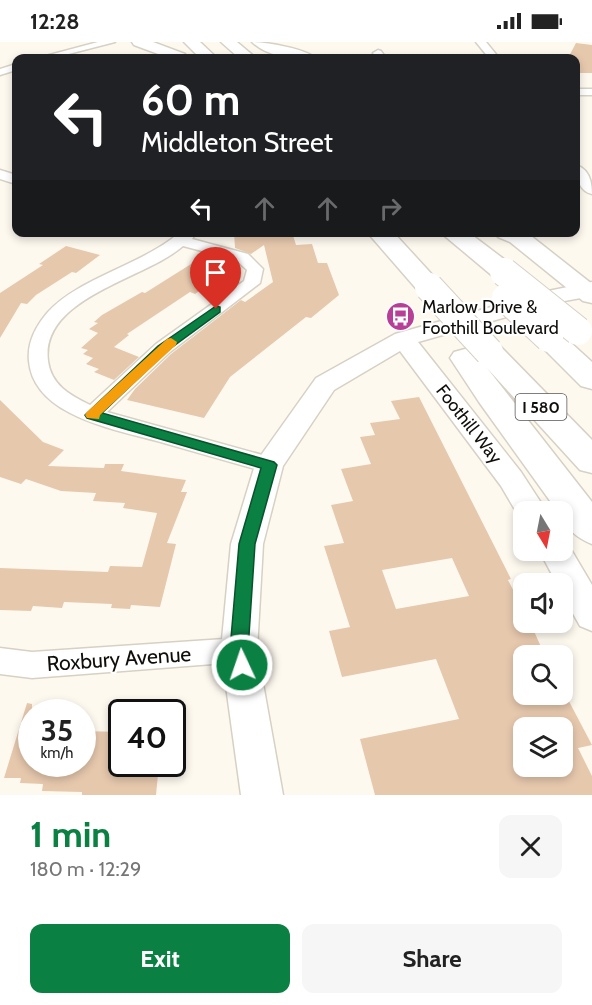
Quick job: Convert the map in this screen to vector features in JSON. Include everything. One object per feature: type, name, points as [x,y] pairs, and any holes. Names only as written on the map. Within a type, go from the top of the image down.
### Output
[{"type":"highway","points":[[139,42],[170,54]]},
{"type":"highway","points":[[157,42],[174,54]]},
{"type":"highway","points":[[191,42],[204,54]]},
{"type":"highway","points":[[228,42],[243,54]]},
{"type":"highway","points":[[384,237],[429,287],[477,355],[490,395],[592,529]]},
{"type":"highway","points":[[445,237],[585,337]]},
{"type":"highway","points":[[457,237],[494,274],[549,338],[592,379]]},
{"type":"highway","name":"I 580","points":[[477,355],[592,461]]},
{"type":"main road","points":[[260,42],[266,47],[298,54]]},
{"type":"main road","points":[[517,237],[590,292]]},
{"type":"street","points":[[58,54],[110,42]]},
{"type":"street","points":[[482,42],[492,54]]},
{"type":"street","points":[[88,46],[103,54]]},
{"type":"street","points":[[580,162],[592,190]]},
{"type":"street","points":[[92,415],[163,348],[252,283],[255,269],[242,257],[187,237],[133,271],[68,302],[47,322],[38,347],[38,365],[44,384],[64,401],[92,415],[269,465]]},
{"type":"street","points":[[262,795],[239,650],[247,544],[269,465],[325,384],[403,339],[456,322],[590,292]]},
{"type":"street","name":"Foothill Way","points":[[403,339],[511,479],[525,501]]},
{"type":"street","points":[[561,561],[592,616]]},
{"type":"street","name":"Roxbury Avenue","points":[[0,661],[32,665],[239,650]]},
{"type":"building","points":[[576,43],[592,45],[592,73],[580,73],[580,54],[570,54]]},
{"type":"building","points":[[234,237],[294,237],[296,245],[312,244],[318,263],[327,263],[339,295],[311,318],[306,317],[230,377],[204,418],[127,400],[135,389],[171,354],[241,300],[245,302],[273,282],[264,245],[251,254],[235,248]]},
{"type":"building","points":[[66,246],[100,255],[76,273],[72,272],[36,295],[27,304],[21,303],[0,338],[0,293],[43,265],[39,264]]},
{"type":"building","points":[[199,259],[206,259],[230,269],[195,294],[190,292],[127,334],[129,335],[114,347],[139,357],[114,380],[94,372],[99,369],[86,364],[93,358],[83,354],[88,350],[81,348],[98,333],[89,329],[98,323],[94,322],[102,315],[142,292],[145,293]]},
{"type":"building","points":[[419,397],[511,579],[508,580],[513,590],[513,633],[535,633],[540,645],[513,645],[513,705],[571,705],[592,745],[578,748],[592,776],[592,795],[375,795],[360,739],[459,719],[436,659],[342,677],[329,631],[350,627],[324,546],[344,543],[331,505],[353,501],[341,469],[371,464],[360,437],[375,435],[370,423],[400,419],[391,401]],"holes":[[[452,558],[469,596],[396,609],[382,570]]]},
{"type":"building","points":[[0,400],[43,442],[64,450],[48,466],[104,468],[105,464],[124,464],[121,471],[186,480],[181,492],[187,492],[167,543],[176,544],[160,607],[131,605],[130,609],[111,608],[112,604],[64,602],[62,608],[33,606],[31,611],[0,610],[0,568],[108,572],[110,566],[142,567],[157,513],[123,508],[125,503],[93,501],[96,493],[61,491],[26,479],[21,484],[0,477]]},
{"type":"building","points":[[96,731],[108,732],[108,777],[158,777],[156,795],[82,795],[82,792],[42,791],[43,784],[20,783],[21,778],[4,778],[18,732],[18,777],[96,777]]},
{"type":"slow traffic","points":[[94,416],[92,415],[171,342]]},
{"type":"place","name":"Marlow Drive & Foothill Boulevard","points":[[401,317]]},
{"type":"route","points":[[216,309],[163,348],[92,415],[269,465],[247,544],[239,650],[242,665]]}]
